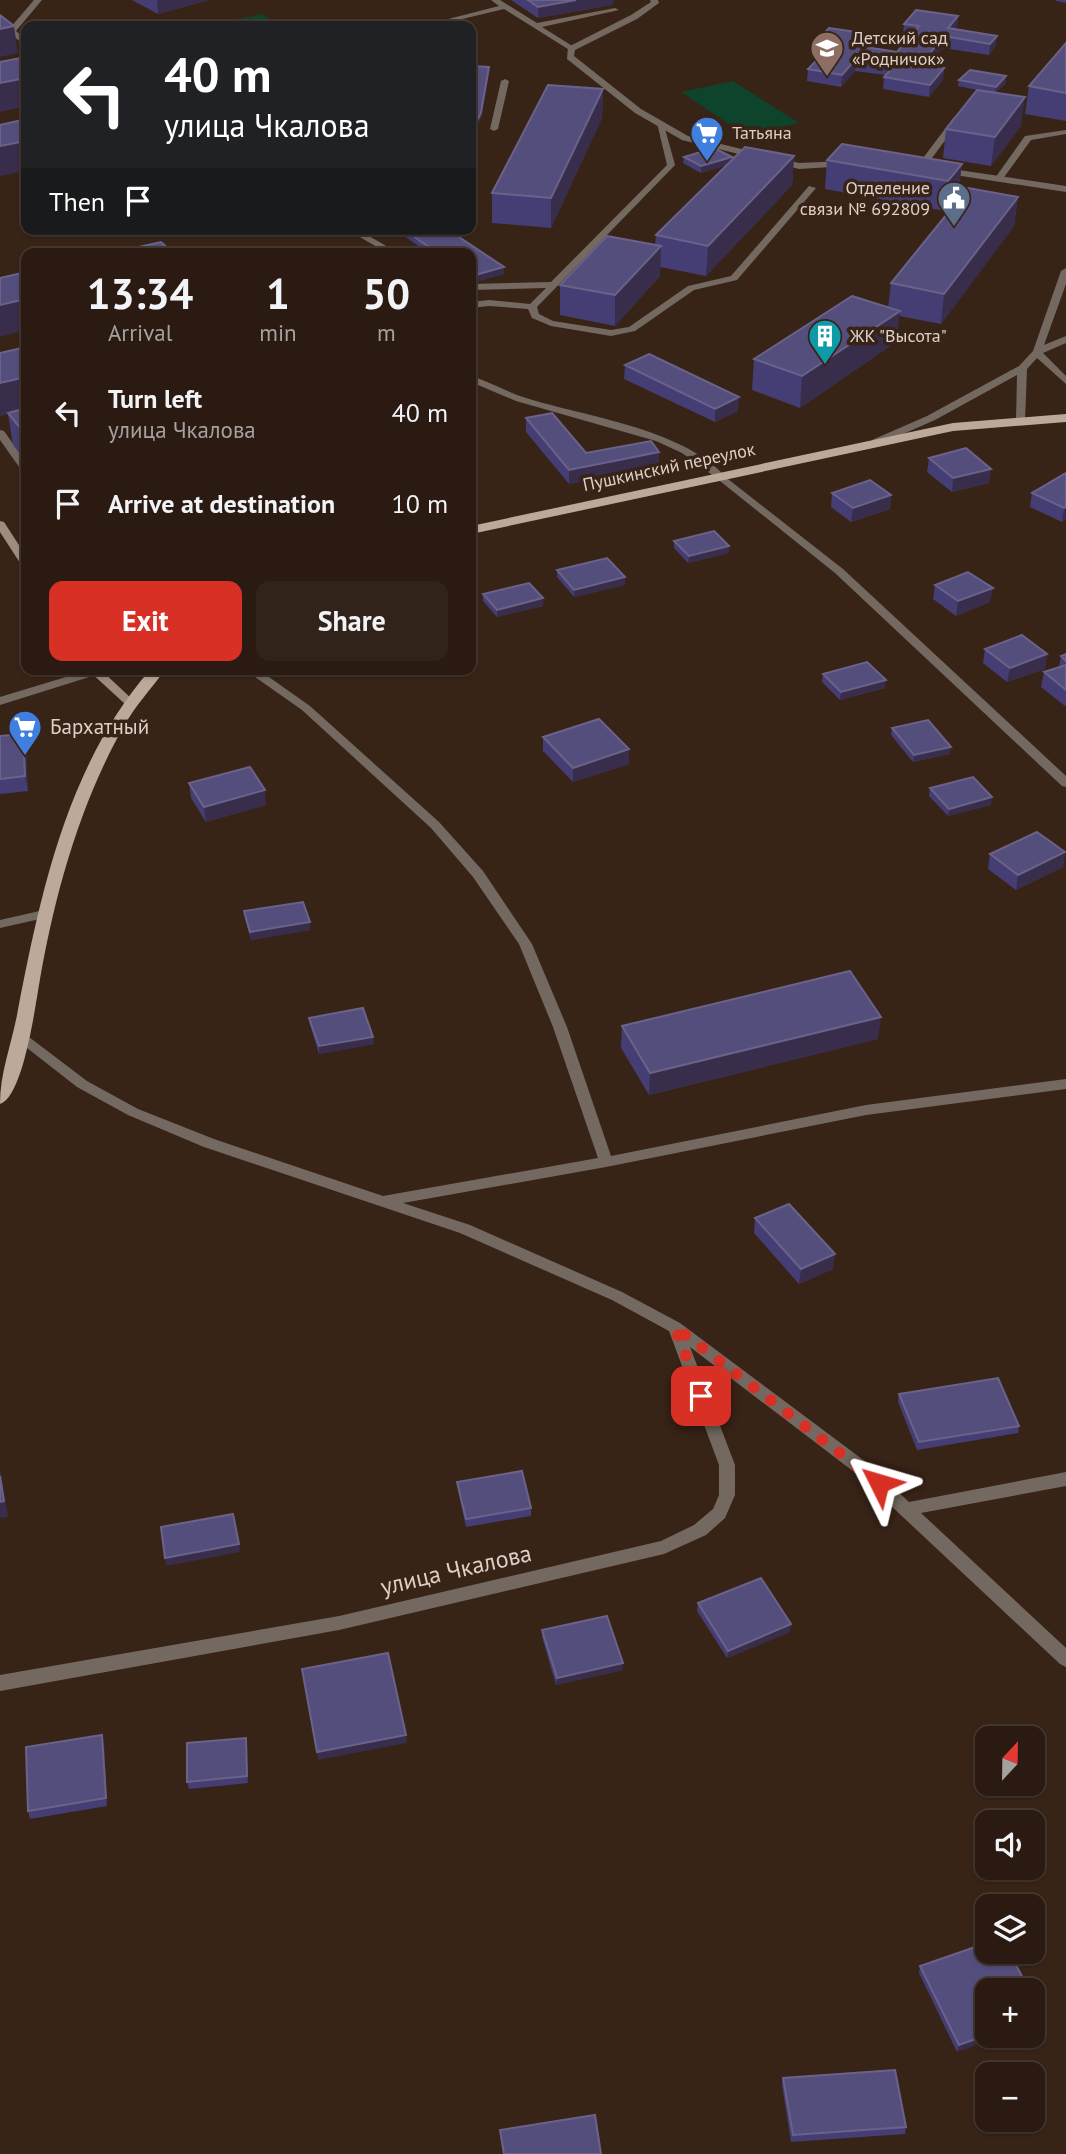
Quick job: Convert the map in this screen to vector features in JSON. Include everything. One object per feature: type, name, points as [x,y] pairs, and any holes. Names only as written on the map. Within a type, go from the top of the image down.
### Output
[{"type":"main road","name":"Пушкинский переулок","points":[[476,529],[953,426],[1021,419],[1066,418]]},
{"type":"main road","points":[[0,1098],[7,1086],[20,1037],[44,914],[82,799],[129,702],[153,675]]},
{"type":"street","points":[[12,30],[38,0]]},
{"type":"street","points":[[495,0],[571,49]]},
{"type":"street","points":[[571,49],[634,17],[655,3],[654,0]]},
{"type":"street","points":[[446,21],[505,7]]},
{"type":"street","points":[[535,26],[615,10]]},
{"type":"street","points":[[0,27],[12,30],[21,39]]},
{"type":"street","points":[[571,49],[570,57],[638,111],[685,138],[799,166],[851,164]]},
{"type":"street","points":[[495,129],[505,81]]},
{"type":"street","points":[[920,169],[965,109]]},
{"type":"street","points":[[532,307],[671,164],[660,125]]},
{"type":"street","points":[[999,178],[1028,138],[1066,132]]},
{"type":"street","points":[[908,168],[1066,189]]},
{"type":"street","points":[[532,307],[535,316],[551,323],[611,333],[632,329],[691,288],[734,278],[812,188]]},
{"type":"street","points":[[361,235],[385,248]]},
{"type":"street","points":[[1037,352],[1066,271]]},
{"type":"street","points":[[476,287],[552,285]]},
{"type":"street","points":[[476,304],[532,307]]},
{"type":"street","points":[[876,442],[931,418],[1022,368],[1037,352],[1066,339]]},
{"type":"street","points":[[1037,352],[1066,381]]},
{"type":"street","points":[[1021,419],[1022,368]]},
{"type":"street","points":[[476,381],[519,399],[660,439],[686,451],[839,571],[1066,783]]},
{"type":"street","points":[[0,433],[21,462]]},
{"type":"street","points":[[0,524],[21,556]]},
{"type":"street","points":[[0,701],[82,675]]},
{"type":"street","points":[[99,675],[129,702]]},
{"type":"street","points":[[258,675],[306,708],[435,825],[478,874],[525,944],[560,1027],[606,1162]]},
{"type":"street","points":[[0,924],[44,914]]},
{"type":"street","points":[[20,1037],[82,1084],[133,1112],[209,1143],[465,1229],[544,1262],[675,1327],[864,1470],[1066,1659]]},
{"type":"street","points":[[382,1201],[606,1162],[866,1110],[1066,1084]]},
{"type":"street","name":"улица Чкалова","points":[[0,1683],[339,1623],[664,1547],[701,1530],[719,1513],[727,1494],[727,1465],[675,1327]]},
{"type":"street","points":[[907,1509],[1066,1479]]},
{"type":"green space","points":[[263,14],[272,21],[227,21]]},
{"type":"green space","points":[[733,81],[799,123],[745,135],[681,92]]},
{"type":"building","points":[[528,0],[576,0],[538,7]]},
{"type":"building","points":[[916,10],[958,16],[948,28],[997,36],[990,44],[944,36],[920,65],[944,68],[930,85],[884,77],[895,65],[856,59],[842,75],[808,69],[831,45],[816,42],[829,28],[871,34],[860,46],[897,52],[919,26],[904,24]]},
{"type":"building","points":[[0,15],[14,26],[0,29]]},
{"type":"building","points":[[1066,43],[1066,93],[1029,86]]},
{"type":"building","points":[[21,58],[21,79],[0,83],[0,62]]},
{"type":"building","points":[[476,66],[489,67],[481,113],[476,122]]},
{"type":"building","points":[[970,70],[1006,76],[996,87],[959,80]]},
{"type":"building","points":[[548,85],[603,89],[551,198],[492,193]]},
{"type":"building","points":[[977,90],[1025,97],[995,137],[946,129]]},
{"type":"building","points":[[21,120],[21,142],[0,146],[0,125]]},
{"type":"building","points":[[842,144],[962,164],[948,181],[827,160]]},
{"type":"building","points":[[745,147],[794,156],[708,246],[656,235]]},
{"type":"building","points":[[714,148],[732,157],[701,166],[684,157]]},
{"type":"building","points":[[968,188],[1018,197],[944,294],[891,283]]},
{"type":"building","points":[[412,235],[456,235],[476,248],[430,248]]},
{"type":"building","points":[[607,236],[661,246],[615,295],[560,285]]},
{"type":"building","points":[[161,242],[168,248],[134,248]]},
{"type":"building","points":[[476,248],[504,267],[476,275]]},
{"type":"building","points":[[21,273],[21,300],[0,305],[0,278]]},
{"type":"building","points":[[852,296],[900,311],[802,376],[754,359]]},
{"type":"building","points":[[21,348],[21,378],[0,383],[0,353]]},
{"type":"building","points":[[649,354],[739,397],[715,409],[625,365]]},
{"type":"building","points":[[21,409],[21,429],[8,413]]},
{"type":"building","points":[[552,413],[586,453],[651,441],[659,452],[569,470],[526,418]]},
{"type":"building","points":[[966,448],[991,469],[953,478],[929,458]]},
{"type":"building","points":[[1066,473],[1066,507],[1032,493]]},
{"type":"building","points":[[870,480],[891,495],[853,508],[832,493]]},
{"type":"building","points":[[714,531],[729,546],[689,556],[674,541]]},
{"type":"building","points":[[607,558],[625,577],[574,590],[557,570]]},
{"type":"building","points":[[968,572],[993,588],[958,601],[935,585]]},
{"type":"building","points":[[529,583],[543,598],[497,610],[483,594]]},
{"type":"building","points":[[1022,635],[1047,654],[1010,668],[985,649]]},
{"type":"building","points":[[867,662],[886,680],[841,692],[823,674]]},
{"type":"building","points":[[1066,665],[1066,690],[1044,672]]},
{"type":"building","points":[[599,719],[629,749],[573,768],[543,737]]},
{"type":"building","points":[[928,720],[951,747],[914,755],[892,728]]},
{"type":"building","points":[[23,734],[25,776],[0,779],[0,736]]},
{"type":"building","points":[[250,767],[265,790],[204,807],[189,783]]},
{"type":"building","points":[[973,777],[992,797],[949,809],[930,788]]},
{"type":"building","points":[[1037,832],[1065,852],[1018,875],[990,854]]},
{"type":"building","points":[[303,902],[310,922],[250,932],[244,911]]},
{"type":"building","points":[[850,971],[881,1017],[650,1073],[622,1026]]},
{"type":"building","points":[[363,1008],[373,1037],[319,1046],[309,1018]]},
{"type":"building","points":[[789,1204],[835,1254],[801,1269],[755,1218]]},
{"type":"building","points":[[998,1378],[1019,1426],[919,1442],[899,1394]]},
{"type":"building","points":[[522,1471],[531,1508],[466,1519],[457,1482]]},
{"type":"building","points":[[0,1476],[4,1501],[0,1502]]},
{"type":"building","points":[[233,1514],[239,1544],[165,1558],[161,1527]]},
{"type":"building","points":[[761,1578],[791,1624],[728,1651],[698,1603]]},
{"type":"building","points":[[607,1616],[623,1663],[557,1678],[542,1630]]},
{"type":"building","points":[[388,1653],[406,1735],[317,1752],[302,1669]]},
{"type":"building","points":[[102,1735],[106,1798],[28,1811],[26,1747]]},
{"type":"building","points":[[246,1738],[247,1776],[187,1782],[187,1743]]},
{"type":"building","points":[[975,1947],[975,1964],[1016,1964],[1023,1978],[975,1978],[975,2039],[959,2045],[920,1966]]},
{"type":"building","points":[[895,2070],[906,2127],[793,2135],[783,2078]]},
{"type":"building","points":[[595,2115],[601,2154],[504,2154],[500,2130]]},
{"type":"place","name":"Детский сад «Родничок»","points":[[827,78]]},
{"type":"place","name":"Татьяна","points":[[707,163]]},
{"type":"place","name":"Отделение связи № 692809","points":[[954,228]]},
{"type":"place","name":"ЖК \"Высота\"","points":[[825,366]]},
{"type":"place","name":"Бархатный","points":[[25,757]]},
{"type":"route","points":[[701,1396],[675,1327],[879,1483]]}]
